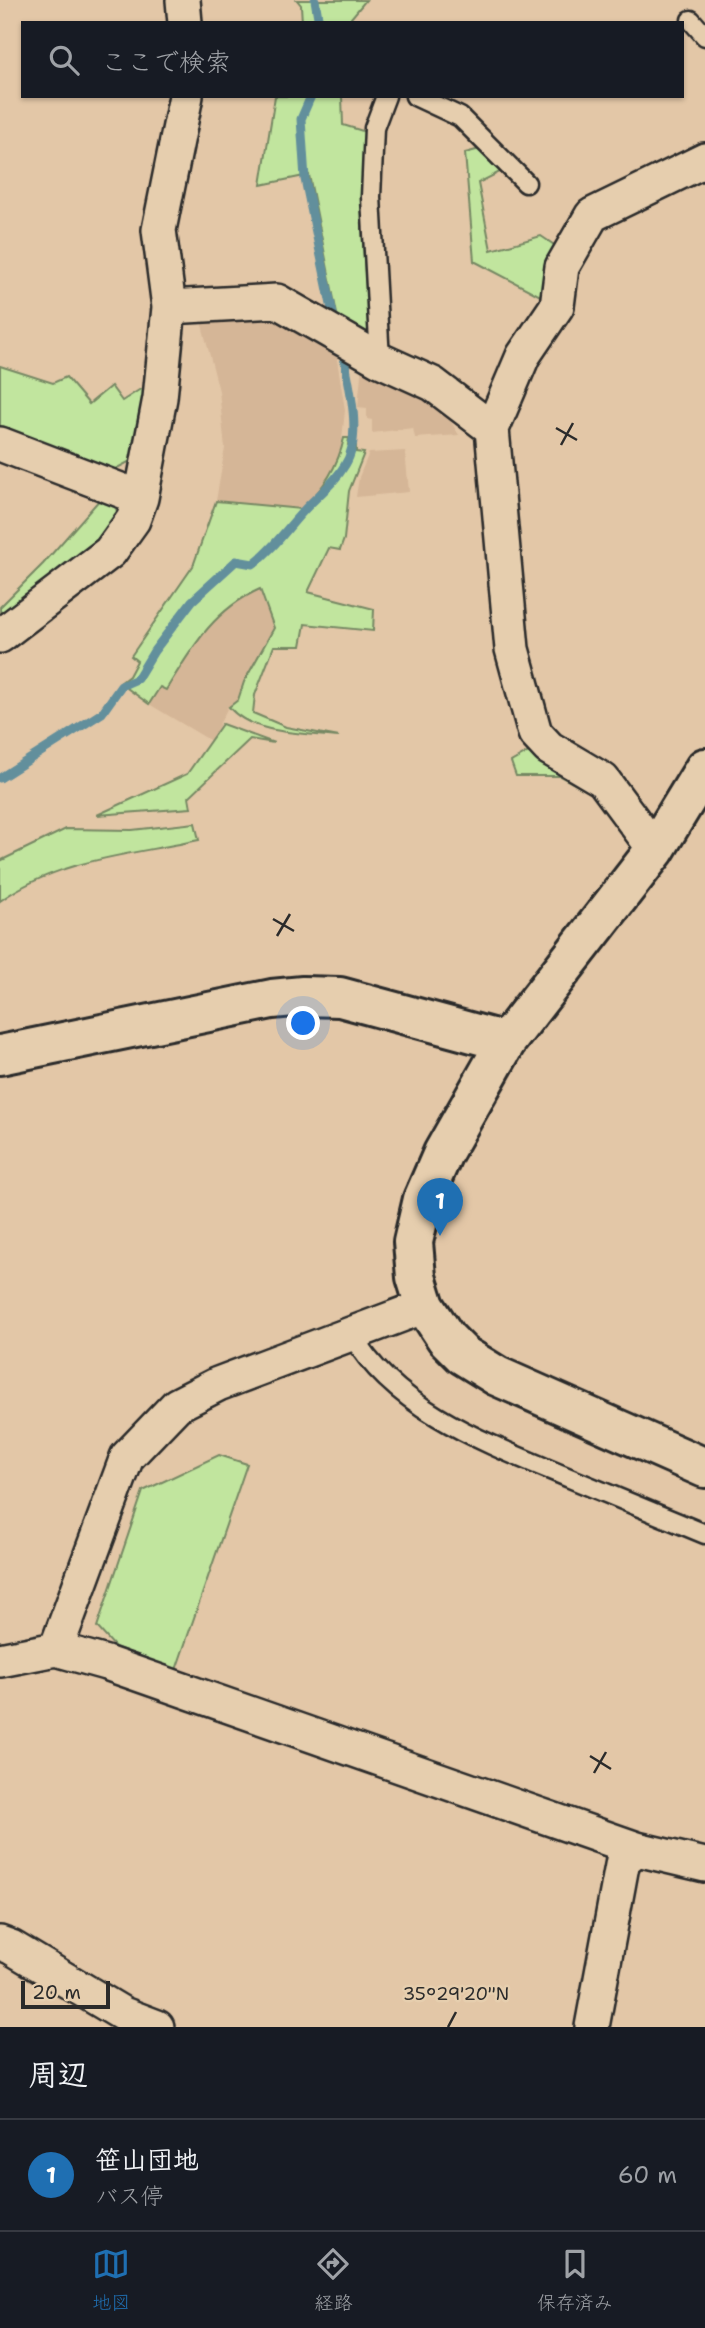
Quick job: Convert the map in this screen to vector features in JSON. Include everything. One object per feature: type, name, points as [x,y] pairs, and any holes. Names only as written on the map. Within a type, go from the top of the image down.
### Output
[{"type":"street","points":[[183,0],[184,21]]},
{"type":"street","points":[[0,636],[110,552],[133,520],[141,498],[160,398],[169,307],[159,230],[186,98]]},
{"type":"street","points":[[655,850],[603,780],[549,748],[535,733],[512,649],[492,429],[523,356],[558,306],[562,267],[592,215],[705,160]]},
{"type":"street","points":[[169,307],[277,301],[380,360],[432,384],[492,429]]},
{"type":"street","points":[[0,444],[141,498]]},
{"type":"street","points":[[705,768],[655,850],[506,1042],[470,1101],[423,1199],[413,1242],[416,1277],[425,1306],[446,1338],[463,1355],[484,1369],[705,1468]]},
{"type":"street","points":[[0,1055],[272,999],[303,996],[340,997],[506,1042]]},
{"type":"street","points":[[56,1649],[127,1457],[177,1405],[218,1384],[425,1306]]},
{"type":"street","points":[[0,1660],[56,1649],[118,1667],[637,1849],[705,1865]]},
{"type":"street","points":[[592,2027],[623,1860],[637,1849]]},
{"type":"street","points":[[0,1943],[123,2014],[157,2027]]},
{"type":"lane","points":[[691,20],[705,36]]},
{"type":"lane","points":[[380,360],[371,197],[374,128],[385,98]]},
{"type":"lane","points":[[419,98],[460,117],[526,183]]},
{"type":"lane","points":[[352,1335],[363,1355],[433,1413],[491,1445],[705,1534]]},
{"type":"shaded area","points":[[266,314],[336,353],[345,410],[340,459],[325,484],[301,509],[216,501],[225,448],[219,391],[201,321]]},
{"type":"shaded area","points":[[362,364],[442,407],[459,435],[415,438],[413,428],[372,433],[372,420],[367,419],[367,408],[358,407]]},
{"type":"shaded area","points":[[405,451],[409,492],[356,497],[359,477],[369,453]]},
{"type":"shaded area","points":[[260,589],[274,628],[244,682],[238,700],[228,707],[211,741],[149,704],[160,687],[166,689],[197,641],[233,601]]},
{"type":"green space","points":[[297,0],[366,0],[349,21],[302,21],[301,5]]},
{"type":"green space","points":[[275,98],[342,98],[343,125],[366,132],[362,230],[370,345],[340,329],[309,175],[261,185]]},
{"type":"green space","points":[[484,148],[502,171],[478,183],[491,250],[541,236],[560,249],[546,299],[474,261],[465,153]]},
{"type":"green space","points":[[0,366],[53,383],[66,377],[89,404],[111,386],[122,401],[153,381],[138,457],[106,474],[0,431]]},
{"type":"green space","points":[[344,438],[349,438],[348,445],[356,446],[356,452],[364,453],[349,491],[344,539],[340,550],[329,548],[308,592],[374,609],[373,631],[305,624],[301,646],[274,646],[255,695],[253,713],[286,727],[339,737],[265,728],[239,716],[229,707],[238,700],[244,682],[274,628],[260,589],[216,619],[195,645],[166,690],[160,687],[149,704],[120,683],[129,676],[137,661],[131,656],[193,566],[216,501],[301,509],[317,494],[329,477]]},
{"type":"green space","points":[[101,498],[116,509],[117,528],[0,620],[0,607],[43,564]]},
{"type":"green space","points":[[222,724],[274,743],[250,739],[189,797],[191,808],[97,815],[187,774]]},
{"type":"green space","points":[[534,749],[602,799],[560,776],[516,776],[511,762]]},
{"type":"green space","points":[[195,823],[199,840],[70,867],[22,887],[0,901],[0,861],[66,829],[132,830]]},
{"type":"green space","points":[[219,1455],[247,1464],[176,1670],[115,1647],[97,1627],[143,1491]]},
{"type":"waterway","points":[[315,0],[319,21]]},
{"type":"waterway","points":[[310,98],[301,119],[305,179],[335,324]]},
{"type":"waterway","points":[[0,778],[102,713],[121,686],[137,679],[154,651],[192,601],[236,561],[253,564],[337,477],[350,453],[354,425],[343,353]]},
{"type":"place","name":"笹山団地","points":[[440,1236]]}]
